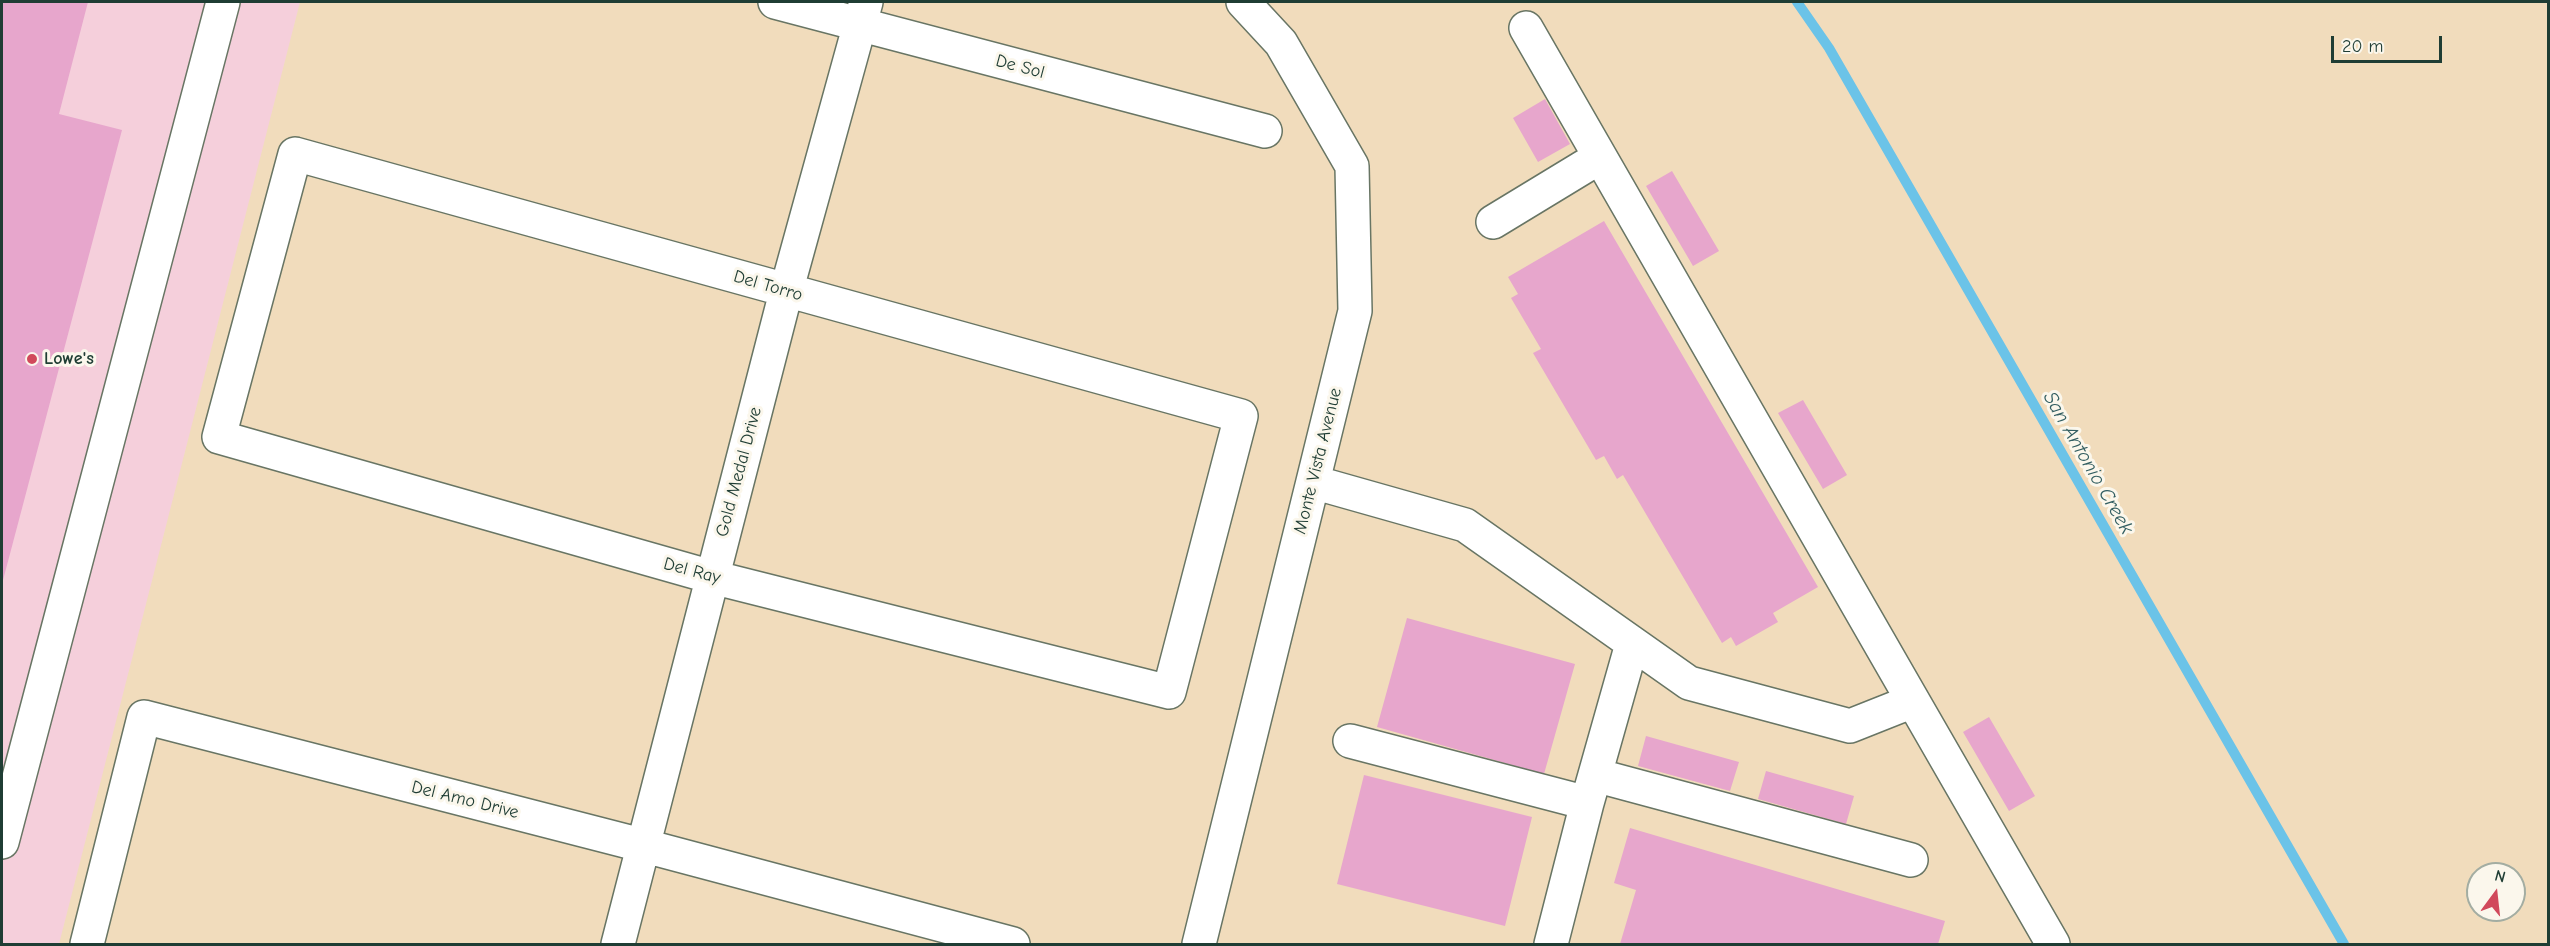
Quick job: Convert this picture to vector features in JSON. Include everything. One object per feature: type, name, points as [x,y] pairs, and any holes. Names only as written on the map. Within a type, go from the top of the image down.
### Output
[{"type":"street","points":[[2,842],[223,2]]},
{"type":"street","name":"De Sol","points":[[776,2],[863,13],[1265,131]]},
{"type":"street","name":"Monte Vista Avenue","points":[[1199,945],[1355,311],[1352,166],[1281,43],[1243,2]]},
{"type":"street","name":"Gold Medal Drive","points":[[618,945],[786,292],[863,13]]},
{"type":"street","points":[[1526,28],[2053,945]]},
{"type":"street","name":"Del Torro","points":[[219,437],[295,154],[786,292],[1241,416],[1170,692]]},
{"type":"street","points":[[1493,222],[1600,157]]},
{"type":"street","name":"Del Ray","points":[[219,437],[712,577],[1170,692]]},
{"type":"street","points":[[1313,482],[1465,525],[1632,645],[1689,683],[1850,726],[1913,701]]},
{"type":"street","points":[[1551,945],[1591,789],[1632,645]]},
{"type":"street","name":"Del Amo Drive","points":[[87,945],[144,717],[645,846],[1013,945]]},
{"type":"street","points":[[1350,741],[1591,789],[1911,860]]},
{"type":"shaded area","points":[[2,2],[300,2],[59,944],[2,944]]},
{"type":"building","name":"Lowe's","points":[[2,2],[88,2],[59,114],[122,130],[2,584]]},
{"type":"building","points":[[1545,99],[1570,144],[1538,162],[1513,118]]},
{"type":"building","points":[[1672,171],[1719,251],[1693,266],[1646,186]]},
{"type":"building","points":[[1604,221],[1818,587],[1773,613],[1778,622],[1736,646],[1731,637],[1722,643],[1623,475],[1617,479],[1604,456],[1596,460],[1533,353],[1541,349],[1511,298],[1518,294],[1508,277]]},
{"type":"building","points":[[1803,400],[1847,475],[1823,489],[1778,413]]},
{"type":"building","points":[[1407,618],[1575,664],[1544,774],[1377,727]]},
{"type":"building","points":[[1989,717],[2035,796],[2009,811],[1963,732]]},
{"type":"building","points":[[1646,736],[1739,762],[1730,791],[1638,766]]},
{"type":"building","points":[[1766,771],[1854,796],[1846,824],[1758,799]]},
{"type":"building","points":[[1364,775],[1532,817],[1505,926],[1337,884]]},
{"type":"building","points":[[1630,828],[1945,921],[1938,944],[1620,944],[1636,890],[1614,883]]},
{"type":"waterway","name":"San Antonio Creek","points":[[1797,2],[1829,48],[2344,944]]},
{"type":"place","name":"Lowe's","points":[[32,359]]}]
